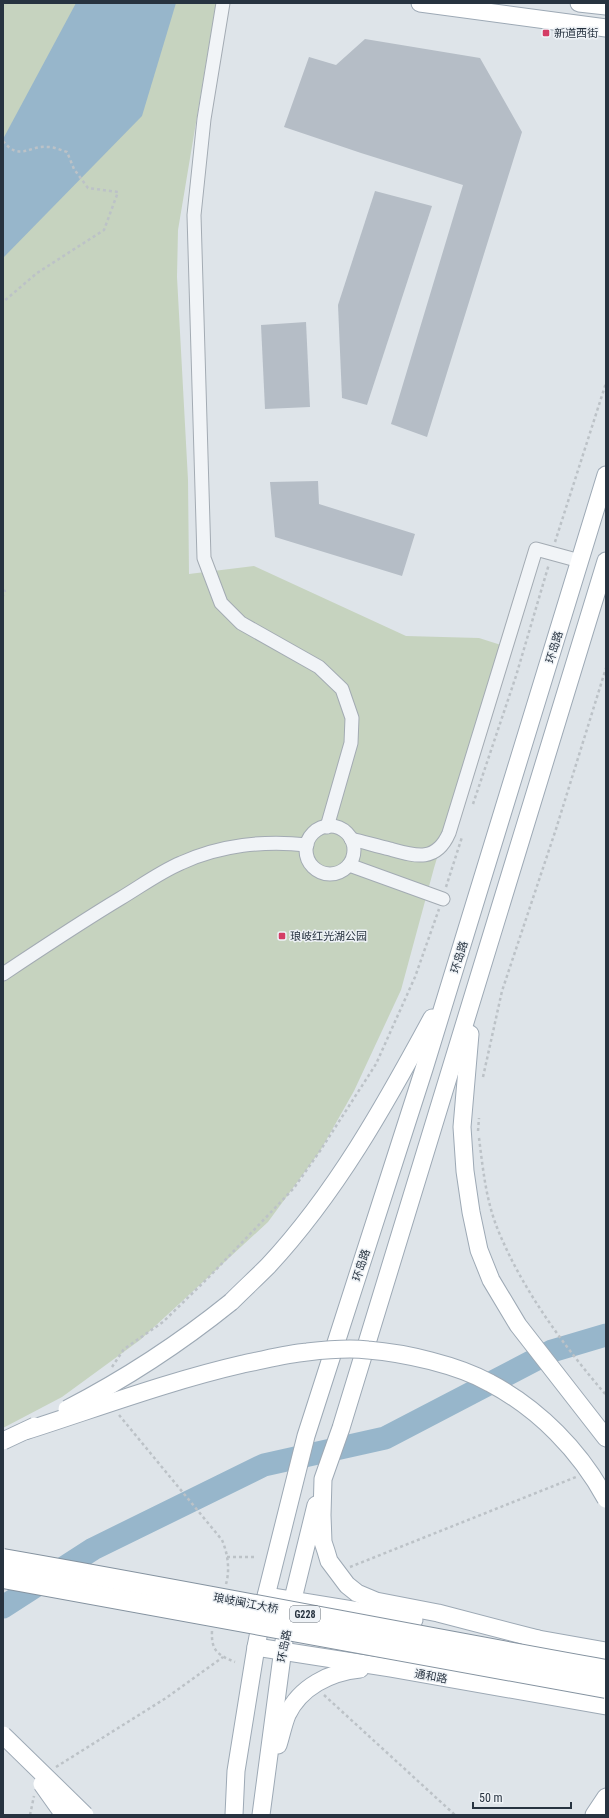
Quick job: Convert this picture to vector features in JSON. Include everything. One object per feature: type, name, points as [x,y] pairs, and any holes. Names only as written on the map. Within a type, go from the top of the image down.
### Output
[{"type":"highway","name":"琅岐闽江大桥","points":[[3,1559],[146,1584],[474,1647],[606,1670]]},
{"type":"highway","name":"琅岐闽江大桥","points":[[3,1578],[606,1688]]},
{"type":"main road","points":[[420,3],[606,28]]},
{"type":"main road","points":[[579,3],[606,6]]},
{"type":"main road","name":"环岛路","points":[[266,1596],[306,1436],[450,984],[606,475]]},
{"type":"main road","points":[[538,1639],[438,1613],[376,1601],[357,1593],[347,1585],[329,1561],[323,1542],[323,1479],[341,1428],[606,561]]},
{"type":"main road","points":[[3,1441],[25,1431],[127,1377],[157,1358],[231,1302],[268,1265],[302,1225],[332,1186],[384,1105],[450,984]]},
{"type":"main road","points":[[475,990],[466,1068],[462,1127],[465,1171],[471,1212],[479,1250],[491,1280],[527,1336],[606,1438]]},
{"type":"main road","points":[[25,1431],[156,1388],[232,1367],[307,1352],[368,1350],[438,1362],[490,1382],[517,1400],[555,1432],[578,1456],[606,1499]]},
{"type":"main road","name":"环岛路","points":[[261,1815],[282,1652],[293,1600],[323,1479]]},
{"type":"main road","points":[[234,1815],[236,1771],[256,1647],[266,1596],[538,1639],[606,1652]]},
{"type":"main road","name":"通和路","points":[[256,1647],[391,1668],[606,1706]]},
{"type":"main road","points":[[265,1783],[287,1715],[297,1700],[311,1686],[342,1671],[366,1668],[391,1668]]},
{"type":"main road","points":[[4,1736],[64,1815]]},
{"type":"main road","points":[[4,1736],[85,1815]]},
{"type":"main road","points":[[594,1815],[606,1797]]},
{"type":"street","points":[[223,3],[204,119],[194,215],[204,558],[220,603],[241,623],[319,668],[342,689],[352,718],[351,743],[327,827]]},
{"type":"street","points":[[351,839],[354,852],[349,865],[338,873],[331,874],[317,871],[308,860],[306,845],[314,833],[327,827],[341,829],[351,839],[418,856],[434,852],[447,839],[536,549],[580,561]]},
{"type":"street","points":[[3,974],[92,915],[181,862],[207,853],[240,846],[279,843],[306,845]]},
{"type":"street","points":[[349,865],[443,899]]},
{"type":"path","points":[[3,141],[9,148],[23,152],[46,146],[67,152],[74,169],[88,188],[118,192],[104,230],[36,273],[3,302]]},
{"type":"path","points":[[471,809],[516,676],[552,554],[606,383]]},
{"type":"path","points":[[3,590],[5,591],[3,596]]},
{"type":"path","points":[[482,1078],[502,991],[556,829],[606,668]]},
{"type":"path","points":[[110,1371],[113,1364],[124,1349],[163,1322],[208,1278],[294,1188],[320,1150],[376,1064],[415,977],[443,899],[464,832]]},
{"type":"path","points":[[479,1112],[478,1133],[485,1185],[498,1229],[539,1306],[584,1369],[606,1395]]},
{"type":"path","points":[[117,1413],[209,1523]]},
{"type":"path","points":[[346,1569],[576,1477]]},
{"type":"path","points":[[227,1557],[254,1557]]},
{"type":"path","points":[[52,1770],[62,1762],[166,1698],[223,1657]]},
{"type":"path","points":[[322,1693],[455,1815]]},
{"type":"path","points":[[30,1815],[36,1791]]},
{"type":"green space","points":[[3,3],[216,3],[178,230],[177,277],[188,480],[189,574],[254,566],[406,636],[479,638],[501,645],[434,868],[401,990],[354,1091],[320,1151],[268,1222],[140,1340],[62,1397],[3,1428]]},
{"type":"water","points":[[76,3],[176,3],[142,116],[3,258],[3,139]]},
{"type":"building","points":[[365,39],[480,58],[522,132],[427,437],[391,424],[463,185],[284,127],[309,57],[336,65]]},
{"type":"building","points":[[375,191],[432,206],[367,405],[342,398],[338,305]]},
{"type":"building","points":[[306,322],[310,407],[265,409],[261,325]]},
{"type":"building","points":[[318,481],[319,504],[415,534],[402,576],[275,537],[270,482]]},
{"type":"waterway","points":[[3,1607],[93,1549],[264,1465],[385,1438],[552,1351],[606,1335]]},
{"type":"place","name":"新道西街","points":[[546,33]]},
{"type":"place","name":"琅岐红光湖公园","points":[[282,936]]}]
